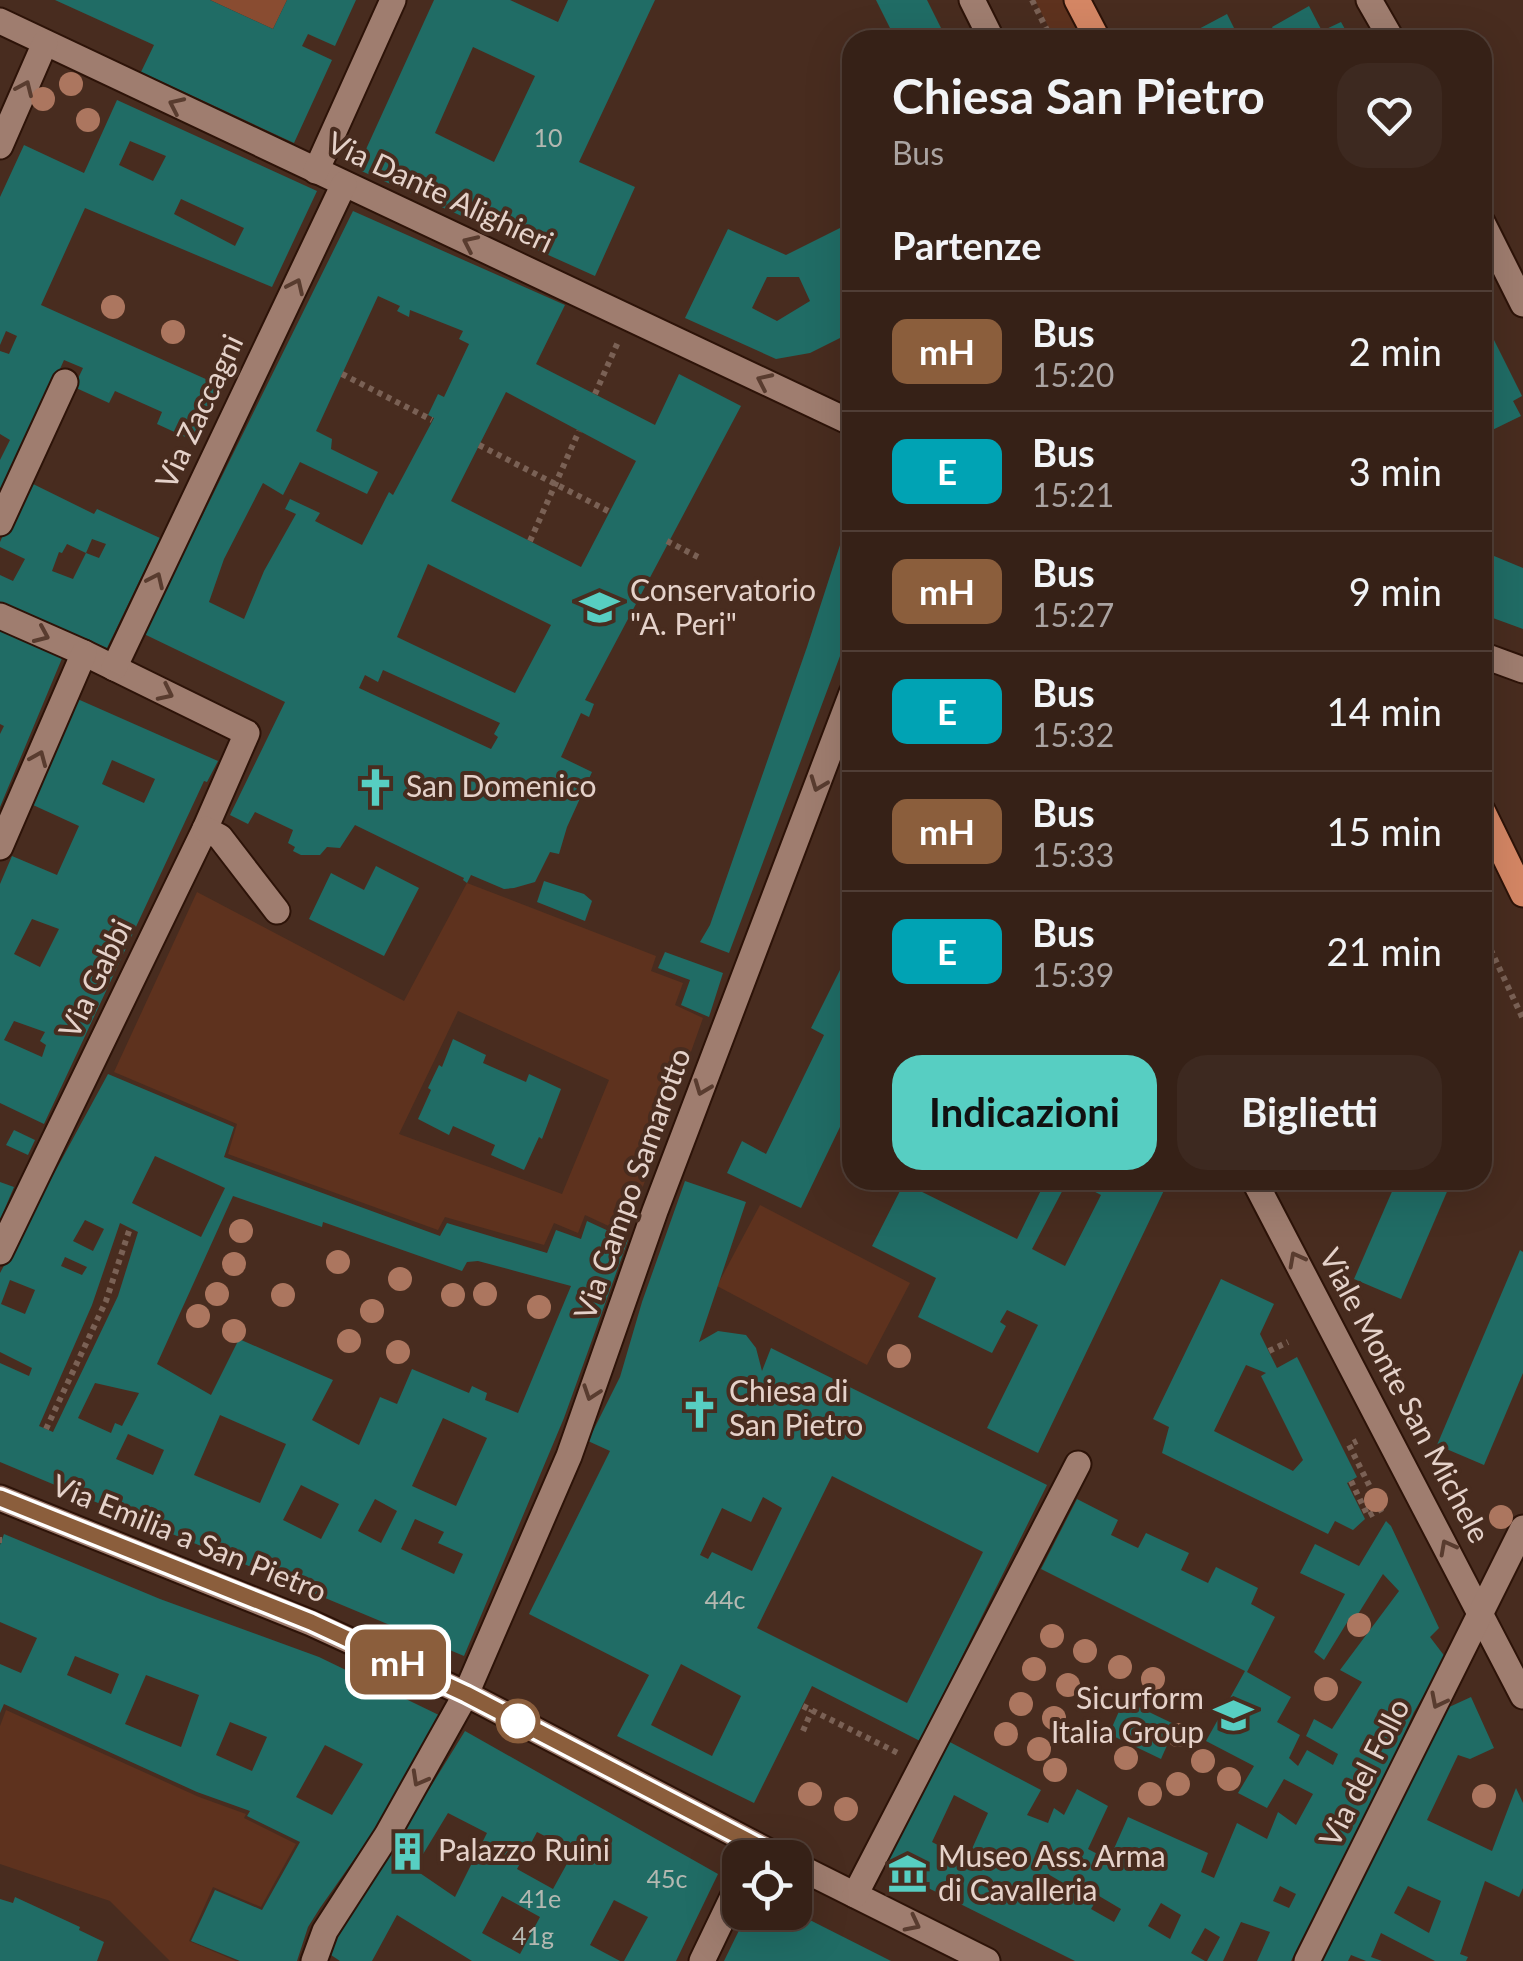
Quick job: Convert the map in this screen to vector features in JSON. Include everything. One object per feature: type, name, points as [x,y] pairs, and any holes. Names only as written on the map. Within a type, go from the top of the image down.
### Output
[{"type":"main road","points":[[1077,0],[1093,30]]},
{"type":"main road","points":[[1492,830],[1523,894]]},
{"type":"street","points":[[316,172],[393,0]]},
{"type":"street","points":[[972,0],[987,30]]},
{"type":"street","points":[[1369,0],[1386,30]]},
{"type":"street","name":"Via Dante Alighieri","points":[[0,21],[842,418]]},
{"type":"street","points":[[3,140],[45,42]]},
{"type":"street","name":"Via Zaccagni","points":[[114,668],[344,184]]},
{"type":"street","points":[[1492,242],[1523,304]]},
{"type":"street","points":[[0,524],[65,382]]},
{"type":"street","points":[[0,616],[114,668]]},
{"type":"street","points":[[0,847],[84,653]]},
{"type":"street","points":[[1492,659],[1523,670]]},
{"type":"street","name":"Via Gabbi","points":[[0,1252],[247,734],[114,668]]},
{"type":"street","name":"Via Campo Samarotto","points":[[314,1961],[325,1931],[387,1835],[466,1694],[570,1456],[655,1211],[842,719]]},
{"type":"street","points":[[205,829],[220,837],[276,911]]},
{"type":"street","name":"Viale Monte San Michele","points":[[1259,1190],[1523,1696]]},
{"type":"street","points":[[854,1894],[1078,1464]]},
{"type":"street","name":"Via Emilia a San Pietro","points":[[2,1520],[311,1622],[466,1694],[732,1840]]},
{"type":"street","name":"Via del Follo","points":[[1307,1961],[1523,1528]]},
{"type":"street","points":[[812,1873],[987,1961]]},
{"type":"street","points":[[702,1961],[722,1919]]},
{"type":"path","points":[[1032,0],[1047,30]]},
{"type":"path","points":[[595,394],[629,318]]},
{"type":"path","points":[[342,374],[432,420]]},
{"type":"path","points":[[530,542],[579,430]]},
{"type":"path","points":[[480,444],[610,512]]},
{"type":"path","points":[[668,541],[698,557]]},
{"type":"path","points":[[1492,952],[1523,1019]]},
{"type":"path","points":[[46,1429],[106,1301],[130,1228]]},
{"type":"path","points":[[1269,1351],[1288,1342]]},
{"type":"path","points":[[1351,1481],[1368,1516],[1382,1509],[1348,1445],[1358,1441]]},
{"type":"path","points":[[803,1706],[910,1759]]},
{"type":"path","points":[[803,1731],[812,1710]]},
{"type":"shaded area","points":[[210,0],[287,0],[273,29]]},
{"type":"shaded area","points":[[1035,0],[1065,0],[1080,30],[1050,30]]},
{"type":"shaded area","points":[[467,883],[656,956],[651,971],[683,983],[675,1005],[703,1018],[626,1234],[585,1215],[578,1233],[554,1223],[544,1245],[445,1217],[438,1230],[228,1154],[237,1124],[114,1072],[197,892],[404,1001]],"holes":[[[458,1011],[609,1080],[562,1194],[399,1134]]]},
{"type":"shaded area","points":[[760,1205],[910,1283],[867,1365],[717,1286]]},
{"type":"shaded area","points":[[6,1710],[199,1797],[246,1814],[244,1818],[296,1844],[261,1907],[213,1887],[189,1941],[236,1961],[170,1961],[110,1901],[0,1864],[0,1726]]},
{"type":"building","points":[[55,0],[210,0],[273,29],[287,0],[356,0],[335,46],[308,34],[302,46],[332,60],[294,143],[141,72],[154,45]]},
{"type":"building","points":[[434,0],[510,0],[558,22],[568,0],[655,0],[579,162],[635,187],[595,276],[357,169]],"holes":[[[473,47],[535,76],[494,162],[435,133]]]},
{"type":"building","points":[[876,0],[927,0],[942,30],[891,30]]},
{"type":"building","points":[[1309,6],[1321,30],[1274,30],[1272,27]]},
{"type":"building","points":[[1227,14],[1235,30],[1197,30]]},
{"type":"building","points":[[1341,22],[1345,30],[1324,30]]},
{"type":"building","points":[[117,100],[317,191],[272,287],[85,208],[41,305],[219,385],[194,441],[157,424],[162,412],[115,391],[109,403],[74,387],[83,368],[64,360],[0,503],[0,460],[10,440],[0,434],[0,351],[9,354],[17,336],[6,331],[0,345],[0,197],[24,145],[84,173]],"holes":[[[130,141],[166,156],[153,181],[119,165]],[[181,199],[244,228],[235,246],[174,214]]]},
{"type":"building","points":[[353,211],[565,305],[536,364],[655,425],[679,374],[741,406],[585,700],[594,704],[589,717],[581,713],[561,757],[592,772],[559,854],[550,852],[535,882],[504,889],[471,875],[467,883],[464,878],[355,825],[340,848],[327,847],[320,855],[301,855],[288,843],[293,830],[255,812],[248,824],[230,815],[285,702],[144,634]],"holes":[[[378,296],[400,306],[397,311],[409,317],[410,310],[463,331],[459,339],[469,344],[444,397],[438,394],[428,415],[434,418],[362,545],[315,521],[320,513],[290,499],[285,509],[296,514],[264,571],[244,619],[209,602],[224,559],[263,483],[283,495],[300,462],[367,494],[378,472],[331,449],[332,439],[316,431]],[[506,392],[636,461],[581,567],[451,501]],[[428,564],[551,625],[515,693],[397,637]],[[383,670],[500,723],[494,734],[498,737],[491,749],[359,688],[365,675],[378,682]]]},
{"type":"building","points":[[842,227],[842,337],[810,353],[776,359],[685,318],[728,229],[786,255]],"holes":[[[767,277],[799,277],[810,301],[777,321],[752,308]]]},
{"type":"building","points":[[1492,341],[1522,396],[1513,401],[1521,416],[1492,430]]},
{"type":"building","points":[[27,481],[94,514],[97,509],[160,538],[107,648],[0,603],[0,575],[13,581],[25,559],[0,547]],"holes":[[[92,539],[106,544],[99,558],[86,553]],[[67,544],[86,553],[73,579],[52,571],[59,552]]]},
{"type":"building","points":[[842,539],[842,651],[729,953],[700,942],[710,925]]},
{"type":"building","points":[[1492,555],[1523,568],[1523,629],[1492,618]]},
{"type":"building","points":[[0,630],[63,656],[0,807],[0,734],[4,726],[0,724]]},
{"type":"building","points":[[73,697],[218,761],[207,782],[204,781],[44,1124],[0,1103],[0,884],[12,856],[57,875],[79,826],[33,805],[67,723]],"holes":[[[112,760],[155,779],[144,803],[102,784]],[[32,919],[59,929],[40,967],[14,954]],[[14,1021],[45,1032],[40,1041],[46,1045],[42,1057],[4,1040]]]},
{"type":"building","points":[[376,866],[419,888],[384,956],[309,919],[331,873],[364,890]]},
{"type":"building","points":[[544,881],[584,894],[592,901],[585,921],[537,902]]},
{"type":"building","points":[[665,952],[723,973],[709,1017],[681,1005],[690,980],[658,968]]},
{"type":"building","points":[[842,966],[842,1123],[801,1208],[727,1173],[742,1141],[766,1154],[824,1035],[811,1028]]},
{"type":"building","points":[[453,1039],[486,1055],[483,1063],[526,1082],[529,1074],[561,1089],[542,1139],[539,1137],[524,1170],[491,1155],[495,1145],[453,1126],[449,1135],[418,1119],[431,1090],[428,1088]]},
{"type":"building","points":[[108,1074],[234,1127],[224,1157],[440,1236],[447,1223],[547,1253],[556,1230],[581,1239],[587,1221],[628,1240],[564,1418],[464,1656],[0,1462],[0,1363],[29,1376],[32,1368],[0,1352],[0,1273]],"holes":[[[155,1156],[225,1188],[201,1237],[132,1203]],[[233,1196],[322,1227],[323,1222],[462,1271],[467,1262],[478,1261],[571,1286],[518,1413],[485,1400],[487,1393],[472,1386],[469,1393],[412,1369],[397,1404],[380,1397],[359,1445],[312,1420],[333,1380],[239,1339],[211,1395],[157,1364]],[[85,1220],[104,1229],[93,1251],[73,1241]],[[120,1223],[138,1232],[118,1296],[53,1432],[39,1426],[92,1305]],[[65,1257],[87,1267],[82,1275],[61,1266]],[[10,1280],[35,1290],[25,1314],[1,1304]],[[95,1383],[139,1393],[122,1426],[115,1423],[111,1433],[78,1418]],[[220,1415],[286,1444],[260,1503],[194,1475]],[[443,1418],[487,1438],[456,1506],[412,1486]],[[128,1434],[164,1450],[153,1475],[116,1459]],[[301,1485],[339,1504],[321,1539],[283,1520]],[[375,1499],[397,1511],[381,1543],[358,1531]],[[415,1519],[444,1532],[438,1543],[463,1554],[454,1574],[401,1549]]]},
{"type":"building","points":[[14,1130],[35,1140],[28,1155],[6,1145]]},
{"type":"building","points":[[685,1181],[746,1202],[699,1342],[718,1331],[746,1335],[756,1348],[762,1371],[771,1348],[1047,1485],[920,1741],[812,1686],[754,1803],[617,1736],[649,1675],[529,1614],[610,1451],[588,1441],[620,1377]],"holes":[[[832,1476],[983,1552],[907,1703],[757,1628]],[[763,1497],[782,1508],[752,1571],[712,1552],[708,1559],[700,1555],[722,1508],[751,1522]],[[681,1664],[741,1696],[712,1756],[651,1725]]]},
{"type":"building","points":[[0,1182],[14,1187],[0,1220]]},
{"type":"building","points":[[900,1190],[918,1190],[1017,1239],[1041,1190],[1063,1190],[1032,1249],[1065,1266],[1101,1195],[1091,1190],[1164,1190],[1038,1453],[987,1428],[1038,1325],[1007,1310],[1000,1322],[1006,1326],[992,1353],[918,1317],[936,1278],[872,1246]]},
{"type":"building","points":[[1393,1190],[1448,1190],[1401,1299],[1354,1279]]},
{"type":"building","points":[[1520,1250],[1523,1373],[1484,1465],[1437,1445]]},
{"type":"building","points":[[1221,1279],[1274,1304],[1260,1334],[1277,1368],[1297,1357],[1357,1477],[1347,1483],[1365,1519],[1353,1530],[1335,1521],[1328,1534],[1162,1453],[1169,1427],[1153,1419]],"holes":[[[1246,1365],[1266,1373],[1261,1376],[1303,1460],[1293,1471],[1214,1431]]]},
{"type":"building","points":[[1077,1499],[1118,1520],[1111,1535],[1138,1548],[1146,1533],[1189,1553],[1181,1570],[1208,1583],[1216,1567],[1258,1588],[1251,1604],[1275,1617],[1247,1672],[1291,1697],[1277,1722],[1300,1735],[1289,1758],[1298,1766],[1307,1750],[1333,1765],[1338,1754],[1306,1736],[1314,1719],[1332,1729],[1362,1682],[1340,1670],[1399,1591],[1383,1574],[1324,1660],[1314,1652],[1345,1594],[1300,1573],[1315,1544],[1359,1566],[1386,1521],[1391,1526],[1439,1628],[1430,1637],[1446,1658],[1414,1712],[1291,1961],[1257,1961],[1270,1932],[1241,1922],[1223,1961],[1207,1961],[1220,1937],[1205,1928],[1191,1953],[1205,1961],[1075,1961],[882,1865],[946,1740],[1041,1790],[1027,1815],[1048,1823],[1054,1808],[1064,1815],[1077,1789],[1108,1806],[1088,1849],[1109,1860],[1128,1817],[1208,1853],[1201,1872],[1214,1878],[1237,1823],[1267,1839],[1278,1812],[1296,1825],[1313,1794],[1284,1779],[1267,1808],[1238,1793],[1254,1766],[1206,1741],[1245,1671],[1041,1569]],"holes":[[[954,1795],[988,1813],[967,1860],[932,1842]],[[1048,1874],[1075,1890],[1070,1901],[1042,1884]],[[1280,1886],[1296,1894],[1289,1908],[1273,1901]],[[1018,1887],[1026,1892],[1020,1902],[1012,1897]],[[1099,1896],[1121,1909],[1114,1922],[1091,1909]],[[1161,1903],[1181,1915],[1170,1939],[1148,1926]]]},
{"type":"building","points":[[4,1534],[160,1599],[319,1657],[443,1717],[409,1781],[308,1927],[297,1961],[240,1961],[191,1941],[215,1890],[262,1910],[300,1842],[247,1816],[250,1811],[197,1792],[4,1704],[0,1713],[0,1664],[21,1673],[37,1638],[0,1622],[0,1545]],"holes":[[[75,1656],[119,1674],[111,1694],[67,1675]],[[146,1675],[199,1695],[181,1747],[125,1724]],[[230,1722],[267,1737],[252,1771],[216,1755]],[[325,1745],[363,1764],[332,1815],[296,1797]]]},
{"type":"building","points":[[1471,1697],[1494,1748],[1470,1759],[1458,1755],[1427,1820],[1492,1851],[1516,1788],[1523,1803],[1523,1888],[1519,1897],[1485,1881],[1460,1954],[1468,1957],[1466,1961],[1435,1961],[1381,1933],[1371,1957],[1382,1961],[1366,1961],[1351,1955],[1348,1961],[1322,1961],[1447,1708]],"holes":[[[1408,1886],[1441,1901],[1429,1933],[1394,1913]]]},
{"type":"building","points":[[1124,1700],[1176,1725],[1161,1759],[1109,1734]]},
{"type":"building","points":[[465,1731],[718,1874],[676,1961],[624,1961],[648,1917],[614,1900],[590,1945],[620,1961],[472,1961],[397,1915],[372,1961],[340,1961],[328,1953]],"holes":[[[448,1813],[487,1833],[455,1897],[414,1869]],[[537,1832],[574,1851],[553,1889],[517,1869]],[[502,1896],[540,1917],[520,1954],[482,1933]]]},
{"type":"building","points":[[15,1897],[104,1942],[97,1961],[0,1961],[0,1899],[13,1903]]},
{"type":"building","points":[[812,1921],[891,1961],[724,1961],[739,1930],[812,1930]]},
{"type":"bus line","name":"mH","points":[[0,1498],[311,1622],[466,1694],[746,1840]]},
{"type":"place","name":"Conservatorio \"A. Peri\"","points":[[600,608]]},
{"type":"place","name":"San Domenico","points":[[376,787]]},
{"type":"place","name":"Chiesa di San Pietro","points":[[699,1409]]},
{"type":"place","name":"Sicurform Italia Group","points":[[1234,1716]]},
{"type":"place","name":"Palazzo Ruini","points":[[408,1851]]},
{"type":"place","name":"Museo Ass. Arma di Cavalleria","points":[[908,1874]]}]
